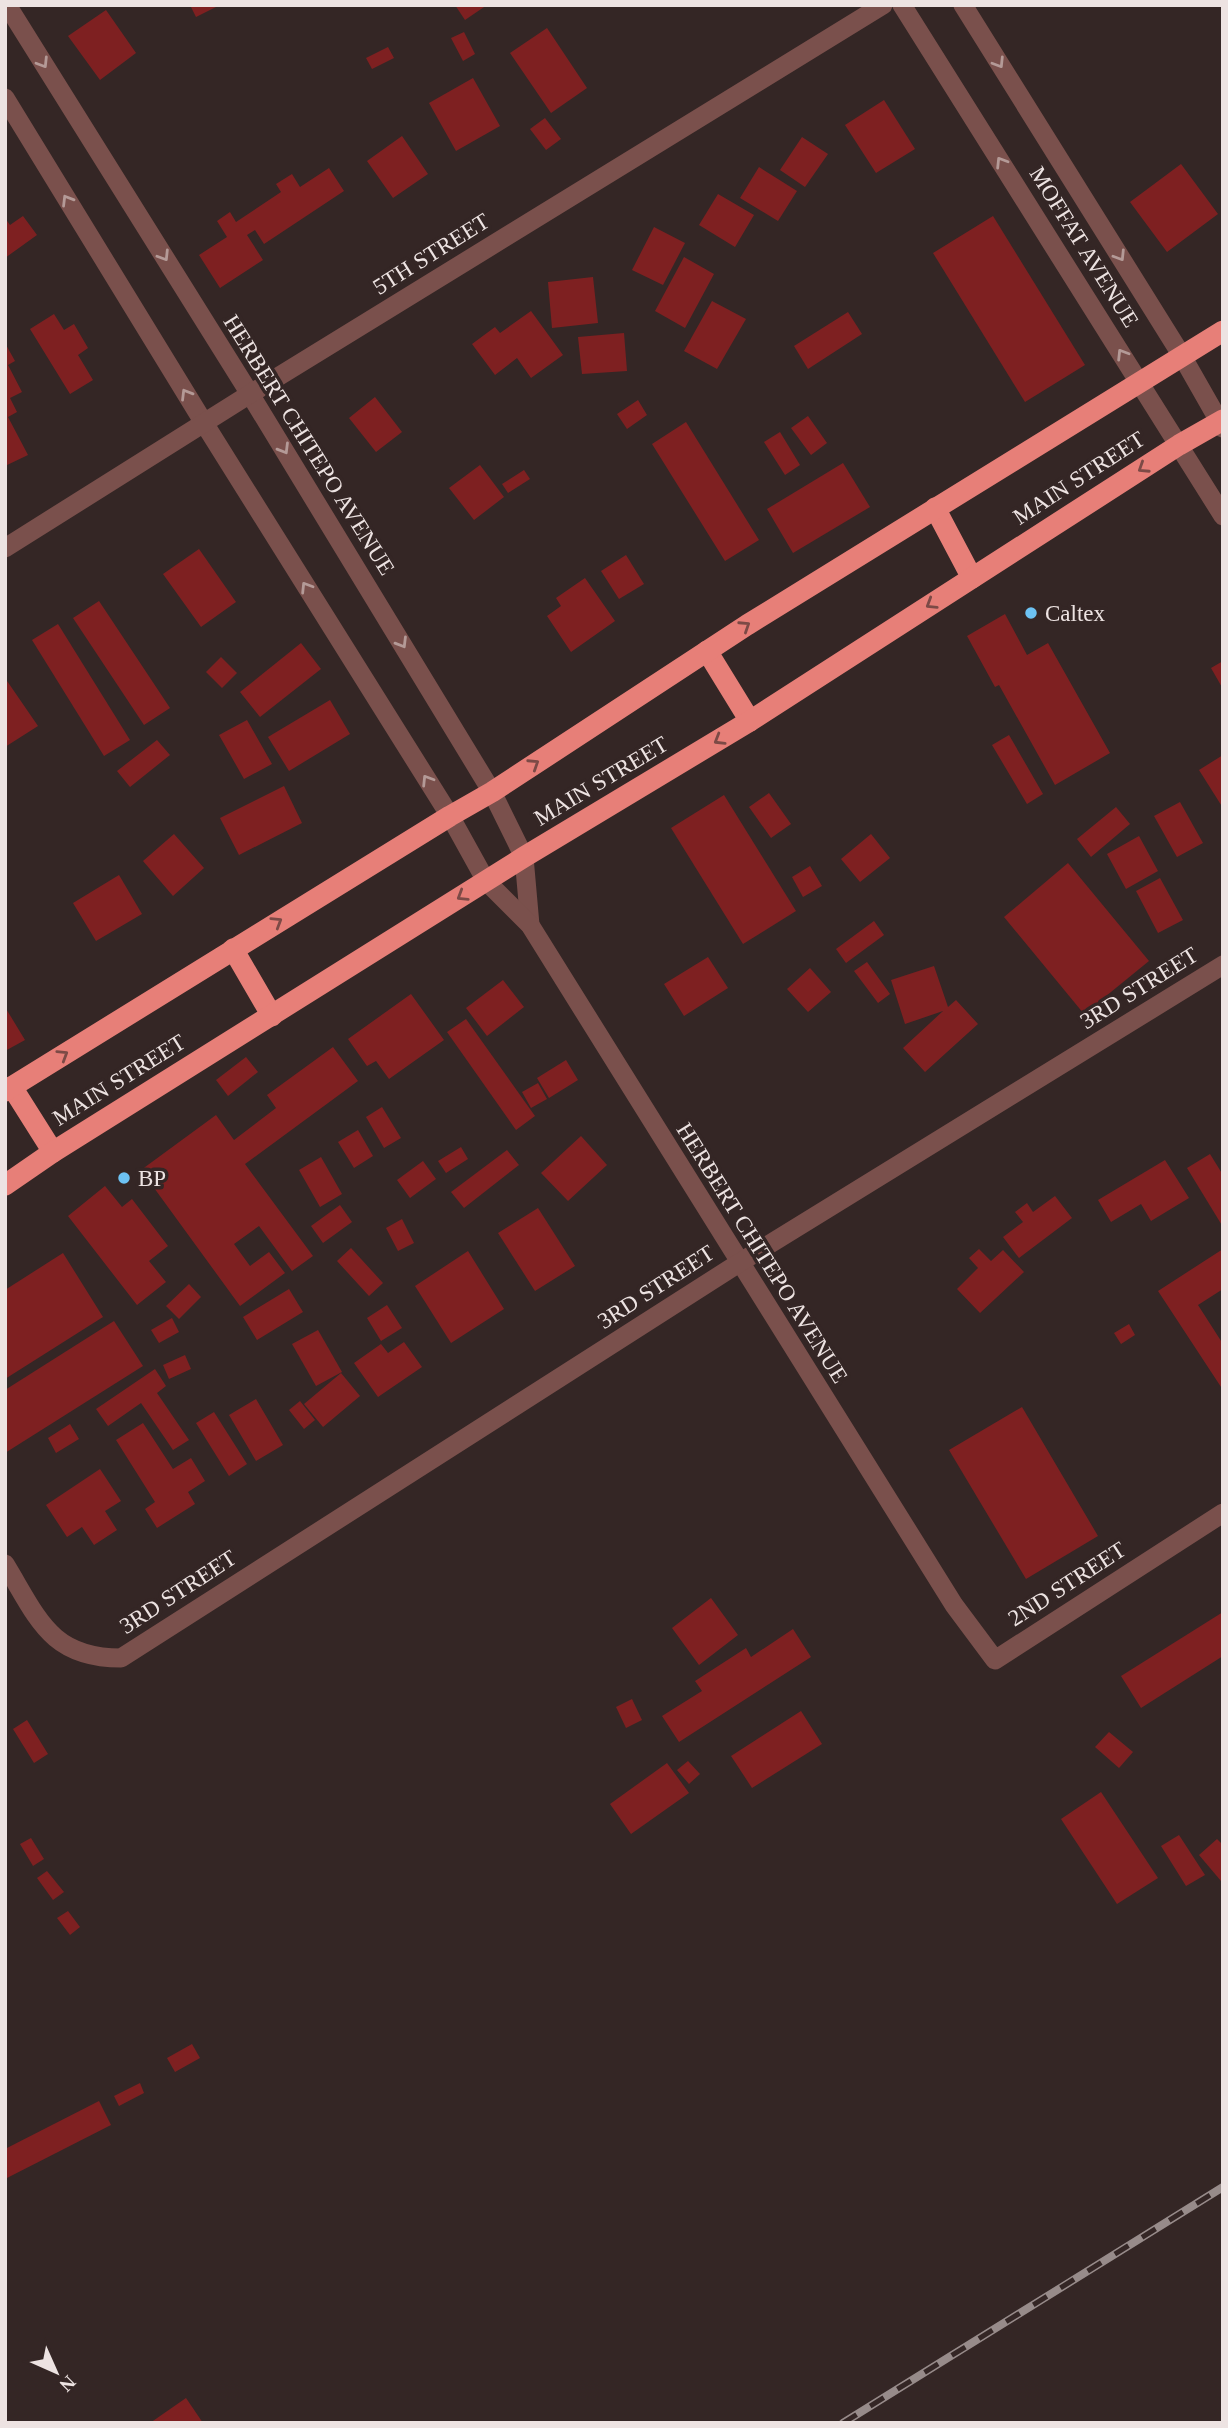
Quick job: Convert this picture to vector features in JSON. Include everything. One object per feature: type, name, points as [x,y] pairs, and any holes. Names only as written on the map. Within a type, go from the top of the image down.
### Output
[{"type":"highway","name":"MAIN STREET","points":[[9,1089],[492,792],[707,651],[1223,331]]},
{"type":"highway","name":"MAIN STREET","points":[[5,1185],[53,1152],[486,881],[750,721],[1179,445],[1222,423]]},
{"type":"highway","points":[[935,508],[972,578]]},
{"type":"highway","points":[[707,651],[750,721]]},
{"type":"highway","points":[[233,950],[272,1016]]},
{"type":"highway","points":[[9,1089],[53,1152]]},
{"type":"street","name":"HERBERT CHITEPO AVENUE","points":[[7,5],[250,394],[492,792],[524,858],[530,925]]},
{"type":"street","name":"5TH STREET","points":[[5,548],[250,394],[883,5]]},
{"type":"street","name":"MOFFAT AVENUE","points":[[902,5],[1223,516]]},
{"type":"street","name":"MOFFAT AVENUE","points":[[963,5],[1222,423]]},
{"type":"street","name":"HERBERT CHITEPO AVENUE","points":[[5,98],[450,816],[486,881],[530,925],[954,1605]]},
{"type":"street","name":"3RD STREET","points":[[5,1564],[47,1631],[54,1637],[69,1648],[96,1658],[121,1658],[739,1263],[1223,965]]},
{"type":"street","name":"2ND STREET","points":[[954,1605],[995,1660],[1223,1513]]},
{"type":"building","points":[[190,5],[220,5],[196,17]]},
{"type":"building","points":[[455,5],[487,5],[465,20]]},
{"type":"building","points":[[106,10],[136,53],[100,80],[68,36]]},
{"type":"building","points":[[547,28],[587,88],[551,113],[510,53]]},
{"type":"building","points":[[464,32],[475,54],[463,61],[451,38]]},
{"type":"building","points":[[388,47],[394,58],[372,69],[366,58]]},
{"type":"building","points":[[473,78],[500,126],[456,151],[429,103]]},
{"type":"building","points":[[884,100],[915,149],[876,173],[845,125]]},
{"type":"building","points":[[545,118],[561,139],[546,150],[530,129]]},
{"type":"building","points":[[402,136],[428,174],[393,198],[367,161]]},
{"type":"building","points":[[802,137],[828,154],[805,187],[780,170]]},
{"type":"building","points":[[1181,164],[1218,214],[1167,252],[1130,202]]},
{"type":"building","points":[[759,167],[797,191],[778,221],[740,198]]},
{"type":"building","points":[[329,168],[344,191],[264,244],[255,230],[247,235],[263,260],[220,288],[199,255],[227,237],[217,221],[230,212],[236,222],[281,192],[276,184],[292,174],[300,187]]},
{"type":"building","points":[[718,194],[754,215],[735,247],[699,225]]},
{"type":"building","points":[[23,216],[37,235],[5,258],[5,218],[10,225]]},
{"type":"building","points":[[993,216],[1085,365],[1025,402],[933,253]]},
{"type":"building","points":[[654,227],[685,243],[663,285],[632,270]]},
{"type":"building","points":[[684,257],[714,274],[685,328],[655,311]]},
{"type":"building","points":[[593,277],[598,323],[552,328],[548,282]]},
{"type":"building","points":[[712,301],[746,319],[717,369],[684,351]]},
{"type":"building","points":[[531,311],[563,355],[531,378],[517,358],[495,375],[472,344],[495,327],[500,333]]},
{"type":"building","points":[[848,312],[862,334],[808,369],[794,346]]},
{"type":"building","points":[[54,314],[64,330],[74,324],[88,348],[78,355],[93,380],[70,394],[30,329]]},
{"type":"building","points":[[624,333],[627,371],[582,374],[578,337]]},
{"type":"building","points":[[5,343],[15,361],[8,365],[22,392],[10,398],[17,412],[8,417],[28,455],[5,466]]},
{"type":"building","points":[[375,397],[402,432],[376,452],[349,418]]},
{"type":"building","points":[[638,400],[647,415],[627,429],[617,414]]},
{"type":"building","points":[[808,416],[827,443],[811,455],[791,428]]},
{"type":"building","points":[[686,422],[759,540],[725,561],[652,444]]},
{"type":"building","points":[[780,432],[800,465],[785,475],[764,442]]},
{"type":"building","points":[[843,463],[870,507],[793,553],[767,509]]},
{"type":"building","points":[[480,465],[504,497],[474,520],[449,488]]},
{"type":"building","points":[[524,470],[530,479],[508,493],[502,484]]},
{"type":"building","points":[[199,549],[236,602],[201,627],[163,574]]},
{"type":"building","points":[[626,555],[644,584],[619,599],[601,571]]},
{"type":"building","points":[[585,578],[615,621],[571,652],[547,616],[561,606],[556,598]]},
{"type":"building","points":[[99,601],[170,708],[144,725],[73,618]]},
{"type":"building","points":[[1005,614],[1027,655],[1048,643],[1110,753],[1055,785],[999,685],[995,687],[967,636]]},
{"type":"building","points":[[58,624],[130,740],[104,756],[32,640]]},
{"type":"building","points":[[301,643],[321,669],[260,717],[240,692]]},
{"type":"building","points":[[221,657],[237,673],[222,688],[206,672]]},
{"type":"building","points":[[1223,661],[1223,689],[1211,668]]},
{"type":"building","points":[[5,678],[38,726],[5,747]]},
{"type":"building","points":[[330,700],[350,734],[289,771],[268,737]]},
{"type":"building","points":[[247,720],[272,764],[244,779],[219,735]]},
{"type":"building","points":[[1009,735],[1043,794],[1027,804],[992,745]]},
{"type":"building","points":[[157,740],[170,755],[130,787],[117,771]]},
{"type":"building","points":[[1223,755],[1223,808],[1199,770]]},
{"type":"building","points":[[284,786],[302,823],[239,855],[220,818]]},
{"type":"building","points":[[769,793],[791,824],[771,838],[749,807]]},
{"type":"building","points":[[724,795],[796,911],[743,944],[671,828]]},
{"type":"building","points":[[1180,802],[1203,843],[1177,857],[1154,816]]},
{"type":"building","points":[[1116,807],[1130,824],[1091,857],[1077,839]]},
{"type":"building","points":[[174,834],[204,868],[173,896],[143,861]]},
{"type":"building","points":[[871,834],[890,858],[860,882],[841,859]]},
{"type":"building","points":[[1139,836],[1158,871],[1126,889],[1107,854]]},
{"type":"building","points":[[1068,863],[1149,961],[1084,1014],[1004,917]]},
{"type":"building","points":[[810,866],[822,886],[803,897],[792,877]]},
{"type":"building","points":[[119,875],[142,914],[96,941],[73,903]]},
{"type":"building","points":[[1160,878],[1183,920],[1158,933],[1136,891]]},
{"type":"building","points":[[874,921],[884,935],[846,963],[836,949]]},
{"type":"building","points":[[708,957],[728,988],[684,1016],[664,984]]},
{"type":"building","points":[[867,962],[890,994],[878,1003],[854,971]]},
{"type":"building","points":[[934,966],[948,1007],[956,1000],[978,1024],[925,1072],[903,1048],[943,1011],[905,1024],[891,980]]},
{"type":"building","points":[[810,968],[831,992],[808,1012],[787,989]]},
{"type":"building","points":[[503,980],[524,1007],[487,1036],[466,1008]]},
{"type":"building","points":[[411,994],[444,1040],[389,1079],[376,1061],[367,1066],[348,1039]]},
{"type":"building","points":[[5,1007],[25,1040],[5,1051]]},
{"type":"building","points":[[466,1019],[535,1116],[516,1130],[447,1032]]},
{"type":"building","points":[[333,1047],[358,1081],[245,1164],[313,1256],[292,1271],[259,1226],[234,1244],[250,1266],[269,1252],[285,1273],[240,1306],[141,1170],[216,1115],[234,1140],[276,1108],[267,1095]]},
{"type":"building","points":[[246,1057],[258,1072],[228,1096],[216,1080]]},
{"type":"building","points":[[566,1060],[578,1080],[549,1098],[537,1078]]},
{"type":"building","points":[[538,1083],[547,1099],[531,1108],[522,1092]]},
{"type":"building","points":[[382,1107],[401,1138],[384,1148],[366,1117]]},
{"type":"building","points":[[358,1130],[373,1156],[354,1168],[338,1142]]},
{"type":"building","points":[[581,1136],[607,1165],[568,1201],[541,1173]]},
{"type":"building","points":[[461,1147],[468,1159],[446,1173],[438,1161]]},
{"type":"building","points":[[507,1150],[519,1165],[464,1208],[451,1192]]},
{"type":"building","points":[[1210,1154],[1223,1175],[1223,1227],[1187,1168]]},
{"type":"building","points":[[321,1157],[342,1194],[320,1207],[299,1170]]},
{"type":"building","points":[[1165,1160],[1189,1198],[1151,1221],[1141,1204],[1111,1222],[1098,1200]]},
{"type":"building","points":[[423,1161],[436,1179],[410,1198],[397,1180]]},
{"type":"building","points":[[105,1186],[122,1207],[132,1199],[168,1246],[149,1261],[166,1282],[137,1305],[68,1216]]},
{"type":"building","points":[[1055,1196],[1072,1218],[1019,1258],[1003,1237],[1023,1222],[1015,1212],[1027,1203],[1033,1212]]},
{"type":"building","points":[[340,1205],[352,1222],[323,1243],[311,1226]]},
{"type":"building","points":[[538,1208],[575,1266],[535,1291],[498,1233]]},
{"type":"building","points":[[402,1219],[414,1243],[398,1251],[386,1228]]},
{"type":"building","points":[[351,1248],[383,1283],[369,1296],[337,1261]]},
{"type":"building","points":[[979,1249],[991,1261],[1003,1250],[1024,1272],[980,1313],[957,1289],[978,1268],[969,1258]]},
{"type":"building","points":[[1223,1249],[1223,1289],[1198,1305],[1223,1344],[1223,1390],[1158,1291]]},
{"type":"building","points":[[468,1251],[504,1309],[451,1343],[415,1286]]},
{"type":"building","points":[[63,1253],[103,1317],[5,1379],[5,1290]]},
{"type":"building","points":[[189,1284],[201,1297],[179,1319],[166,1306]]},
{"type":"building","points":[[289,1289],[303,1312],[257,1340],[243,1317]]},
{"type":"building","points":[[387,1305],[402,1328],[381,1341],[367,1318]]},
{"type":"building","points":[[172,1318],[179,1332],[159,1343],[151,1330]]},
{"type":"building","points":[[114,1321],[143,1366],[5,1453],[5,1390]]},
{"type":"building","points":[[1129,1324],[1135,1335],[1121,1344],[1114,1333]]},
{"type":"building","points":[[318,1330],[342,1372],[316,1386],[292,1344]]},
{"type":"building","points":[[404,1342],[422,1367],[378,1397],[354,1363],[381,1344],[388,1353]]},
{"type":"building","points":[[185,1355],[191,1369],[169,1379],[163,1365]]},
{"type":"building","points":[[155,1369],[166,1386],[157,1393],[189,1440],[173,1450],[141,1403],[108,1426],[96,1409]]},
{"type":"building","points":[[341,1373],[360,1396],[323,1427],[304,1404]]},
{"type":"building","points":[[256,1399],[283,1445],[256,1461],[229,1415]]},
{"type":"building","points":[[300,1401],[315,1420],[304,1429],[289,1410]]},
{"type":"building","points":[[1022,1407],[1098,1536],[1026,1579],[949,1450]]},
{"type":"building","points":[[214,1412],[247,1464],[229,1476],[196,1423]]},
{"type":"building","points":[[143,1423],[173,1469],[191,1458],[205,1481],[188,1492],[195,1504],[157,1528],[145,1509],[155,1502],[116,1440]]},
{"type":"building","points":[[70,1424],[79,1439],[56,1453],[48,1438]]},
{"type":"building","points":[[100,1469],[121,1501],[105,1511],[117,1530],[94,1545],[82,1527],[67,1537],[46,1505]]},
{"type":"building","points":[[711,1598],[738,1635],[699,1665],[672,1628]]},
{"type":"building","points":[[1223,1612],[1223,1656],[1141,1708],[1121,1676]]},
{"type":"building","points":[[793,1629],[811,1657],[679,1742],[662,1716],[702,1691],[695,1681],[746,1648],[751,1657]]},
{"type":"building","points":[[632,1699],[642,1720],[626,1728],[616,1707]]},
{"type":"building","points":[[801,1711],[822,1744],[752,1788],[731,1756]]},
{"type":"building","points":[[27,1720],[48,1754],[34,1763],[13,1729]]},
{"type":"building","points":[[1109,1732],[1133,1752],[1119,1768],[1095,1747]]},
{"type":"building","points":[[688,1761],[700,1774],[689,1784],[677,1770]]},
{"type":"building","points":[[667,1763],[689,1793],[631,1834],[610,1804]]},
{"type":"building","points":[[1101,1792],[1158,1878],[1117,1904],[1061,1819]]},
{"type":"building","points":[[1179,1835],[1205,1875],[1186,1886],[1161,1846]]},
{"type":"building","points":[[31,1838],[44,1859],[33,1866],[20,1844]]},
{"type":"building","points":[[1217,1839],[1223,1845],[1221,1881],[1199,1855]]},
{"type":"building","points":[[47,1871],[64,1892],[53,1900],[37,1878]]},
{"type":"building","points":[[68,1911],[80,1927],[70,1935],[57,1918]]},
{"type":"building","points":[[192,2044],[200,2058],[175,2072],[167,2058]]},
{"type":"building","points":[[140,2083],[144,2093],[119,2106],[114,2096]]},
{"type":"building","points":[[99,2101],[111,2125],[5,2179],[5,2149]]},
{"type":"building","points":[[186,2398],[203,2423],[150,2423]]},
{"type":"railway","points":[[843,2423],[1223,2187]]},
{"type":"place","name":"Caltex","points":[[1031,613]]},
{"type":"place","name":"BP","points":[[124,1178]]}]
